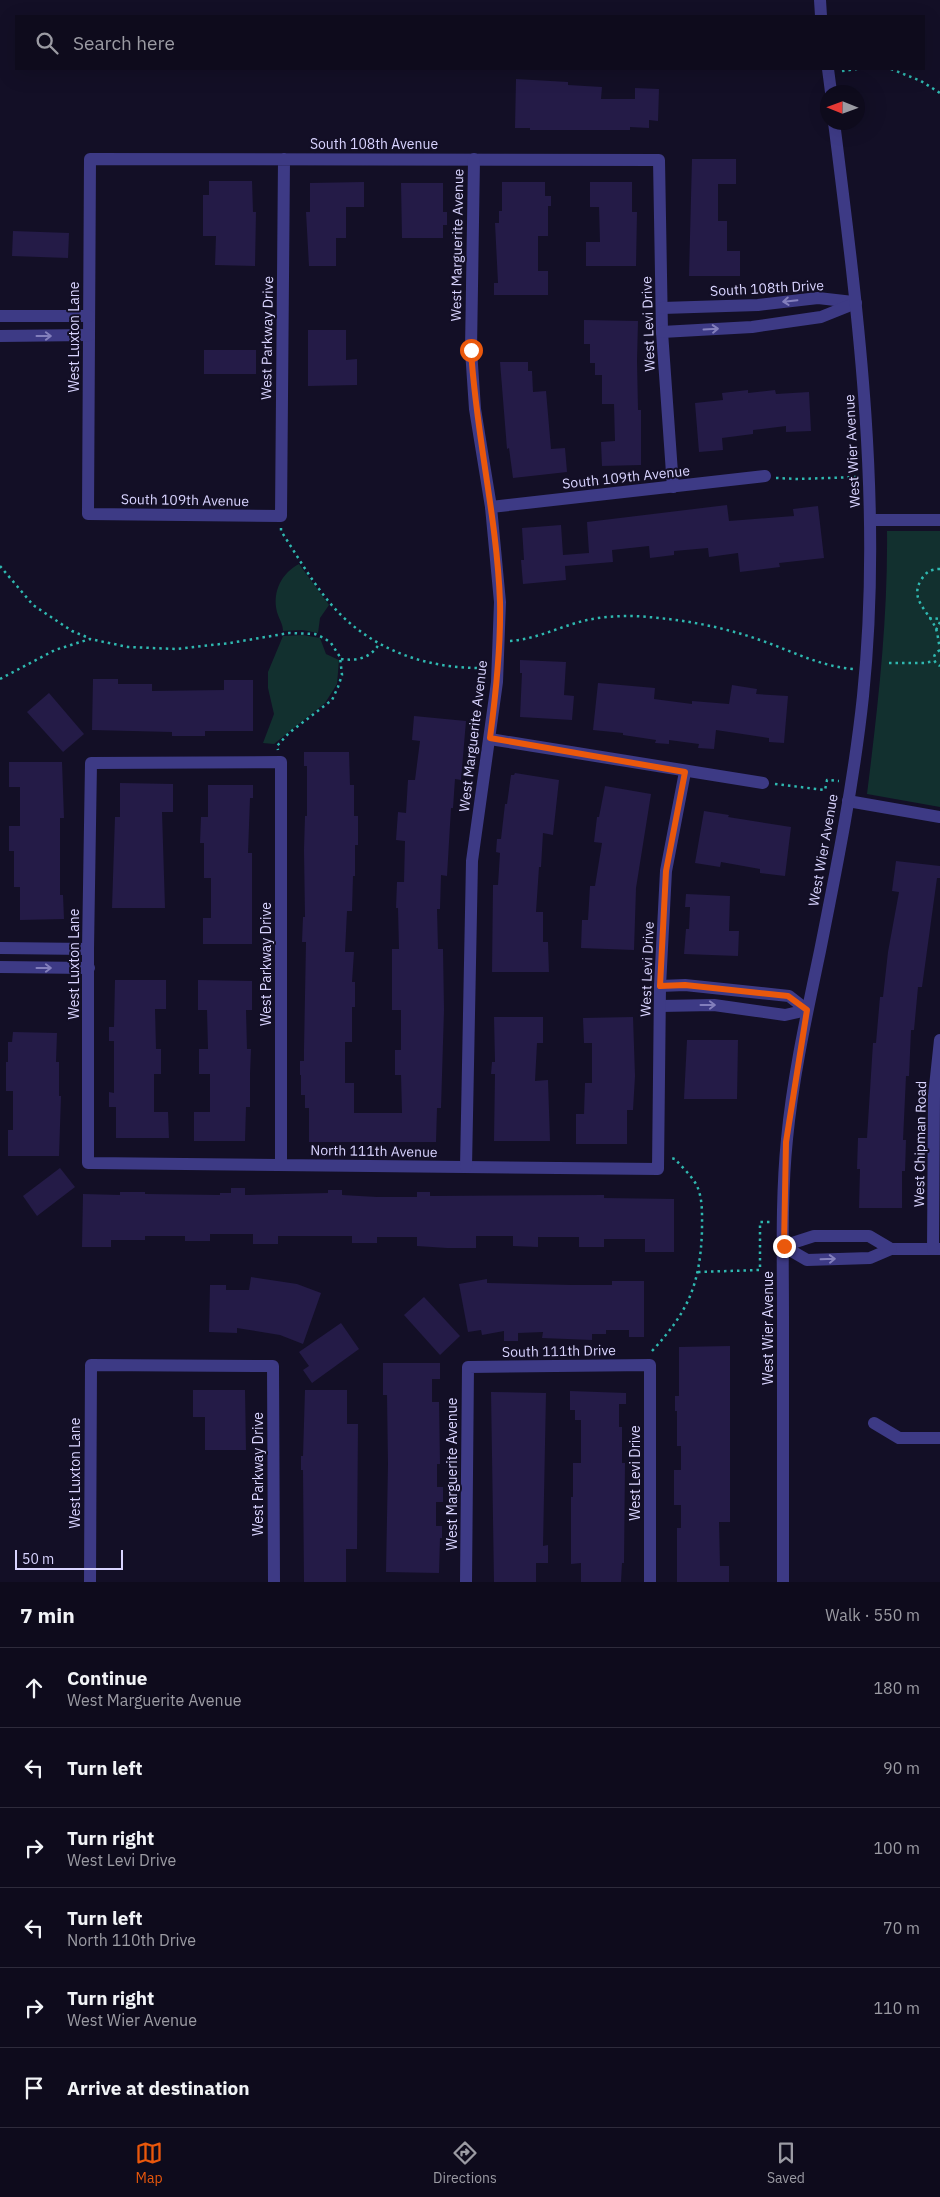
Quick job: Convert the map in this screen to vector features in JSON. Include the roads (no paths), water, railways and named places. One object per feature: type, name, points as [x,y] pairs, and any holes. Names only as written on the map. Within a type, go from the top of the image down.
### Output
[{"type":"street","points":[[820,0],[821,15]]},
{"type":"street","points":[[828,70],[830,85]]},
{"type":"street","name":"West Wier Avenue","points":[[783,1582],[786,1142],[807,1010],[848,801],[865,670],[871,520],[867,432],[856,303],[835,130]]},
{"type":"street","name":"West Marguerite Avenue","points":[[466,1167],[472,861],[490,738],[498,667],[500,602],[491,507],[475,409],[471,350],[474,159]]},
{"type":"street","name":"South 108th Avenue","points":[[90,160],[658,160]]},
{"type":"street","name":"West Luxton Lane","points":[[88,514],[90,160]]},
{"type":"street","name":"West Parkway Drive","points":[[281,516],[284,160]]},
{"type":"street","name":"West Levi Drive","points":[[658,160],[662,332],[673,487]]},
{"type":"street","name":"South 108th Drive","points":[[662,308],[758,305],[818,298],[856,303]]},
{"type":"street","name":"South 108th Drive","points":[[662,332],[752,327],[821,317],[856,303]]},
{"type":"street","points":[[0,316],[89,316]]},
{"type":"street","points":[[0,336],[89,335]]},
{"type":"street","name":"South 109th Avenue","points":[[491,507],[765,476]]},
{"type":"street","name":"South 109th Avenue","points":[[88,514],[281,516]]},
{"type":"street","points":[[871,520],[940,520]]},
{"type":"street","points":[[490,738],[763,784]]},
{"type":"street","name":"West Parkway Drive","points":[[91,763],[281,762],[281,1165]]},
{"type":"street","name":"West Luxton Lane","points":[[90,1163],[88,1163],[88,948],[91,763]]},
{"type":"street","name":"West Levi Drive","points":[[658,1163],[660,986],[666,871],[685,772]]},
{"type":"street","points":[[848,801],[940,817]]},
{"type":"street","points":[[0,948],[88,948]]},
{"type":"street","points":[[0,968],[89,968]]},
{"type":"street","points":[[660,986],[685,985],[788,996],[807,1010]]},
{"type":"street","points":[[660,1006],[714,1005],[785,1014],[807,1010]]},
{"type":"street","name":"West Chipman Road","points":[[936,1249],[934,1096],[940,1040]]},
{"type":"street","name":"North 111th Avenue","points":[[90,1163],[466,1167],[658,1163]]},
{"type":"street","points":[[784,1246],[814,1236],[869,1236],[891,1249]]},
{"type":"street","points":[[784,1246],[807,1260],[870,1258],[891,1249],[936,1249]]},
{"type":"street","name":"West Luxton Lane","points":[[90,1582],[91,1365],[273,1366]]},
{"type":"street","name":"West Levi Drive","points":[[650,1365],[650,1582]]},
{"type":"street","name":"South 111th Drive","points":[[468,1367],[650,1365]]},
{"type":"street","name":"West Parkway Drive","points":[[273,1366],[274,1582]]},
{"type":"street","name":"West Marguerite Avenue","points":[[466,1582],[468,1367]]},
{"type":"street","points":[[874,1423],[899,1438],[940,1438]]}]
